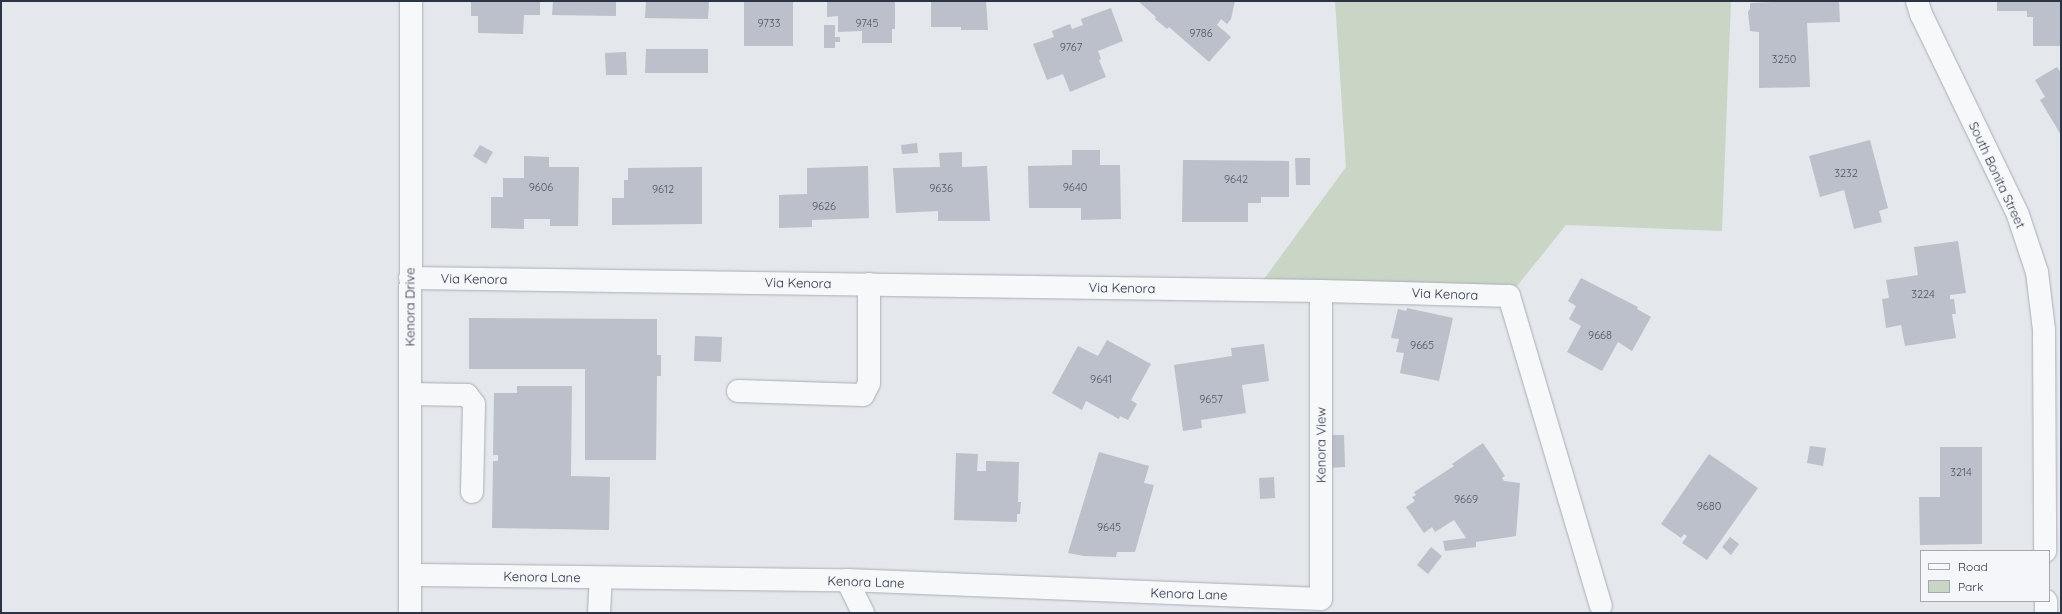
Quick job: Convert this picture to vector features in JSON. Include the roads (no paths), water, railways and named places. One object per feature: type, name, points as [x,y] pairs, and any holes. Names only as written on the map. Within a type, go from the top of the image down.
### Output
[{"type":"street","name":"Kenora Drive","points":[[410,613],[411,1]]},
{"type":"street","name":"South Bonita Street","points":[[1917,1],[1921,14],[2018,215],[2037,272],[2044,330],[2045,550]]},
{"type":"street","name":"Via Kenora","points":[[410,278],[1321,291],[1509,296],[1601,606]]},
{"type":"street","points":[[738,390],[863,395],[869,383],[869,284]]},
{"type":"street","name":"Kenora View","points":[[1321,291],[1321,599]]},
{"type":"street","points":[[410,394],[467,395],[474,404],[472,492]]},
{"type":"street","name":"Kenora Lane","points":[[410,575],[847,580],[1321,599]]},
{"type":"street","points":[[599,613],[601,578]]},
{"type":"street","points":[[847,580],[863,613]]},
{"type":"street","points":[[2046,602],[2046,613]]}]
